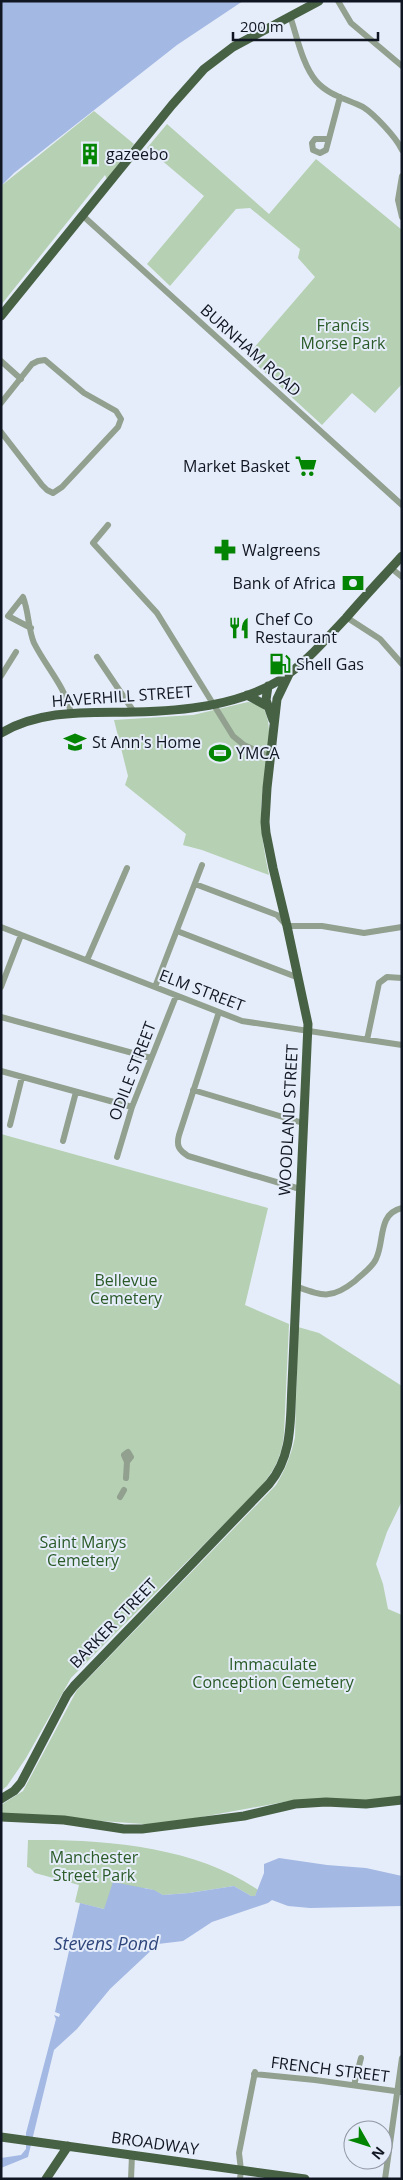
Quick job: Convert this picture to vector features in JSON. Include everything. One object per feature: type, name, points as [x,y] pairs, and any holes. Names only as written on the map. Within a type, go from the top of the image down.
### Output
[{"type":"main road","points":[[1,316],[172,105],[204,69],[233,47],[318,1]]},
{"type":"main road","name":"HAVERHILL STREET","points":[[2,733],[34,718],[71,713],[167,710],[212,704],[246,695],[268,686],[290,672],[318,649],[402,556]]},
{"type":"main road","name":"WOODLAND STREET","points":[[269,1484],[281,1466],[290,1436],[307,1031],[306,1013],[299,978],[266,834],[265,809],[277,699],[290,672]]},
{"type":"main road","points":[[268,686],[277,699]]},
{"type":"main road","name":"WOODLAND STREET","points":[[268,686],[266,700],[274,724]]},
{"type":"main road","points":[[246,695],[269,707]]},
{"type":"main road","name":"BARKER STREET","points":[[1,1799],[14,1791],[21,1783],[66,1695],[269,1484]]},
{"type":"main road","points":[[1,1817],[64,1820],[124,1829],[142,1829],[244,1816],[295,1804],[326,1802],[366,1804],[402,1800]]},
{"type":"main road","name":"BROADWAY","points":[[1,2137],[132,2155],[240,2174],[300,2178]]},
{"type":"main road","points":[[46,2179],[68,2146]]},
{"type":"street","points":[[338,1],[350,23],[402,66]]},
{"type":"street","points":[[290,16],[312,76],[327,90],[367,110],[401,147]]},
{"type":"street","points":[[328,139],[340,97]]},
{"type":"street","points":[[402,176],[400,200],[402,217]]},
{"type":"street","name":"BURNHAM ROAD","points":[[82,215],[402,505]]},
{"type":"street","points":[[1,403],[35,362],[42,360],[47,361],[80,390],[116,411],[120,416],[120,423],[62,487],[53,492],[47,490],[42,485],[1,432]]},
{"type":"street","points":[[1,361],[21,379]]},
{"type":"street","points":[[1,366],[21,379]]},
{"type":"street","points":[[108,525],[93,543],[158,614],[212,704],[236,739],[251,749],[270,757]]},
{"type":"street","points":[[391,568],[402,577]]},
{"type":"street","points":[[30,628],[8,616],[23,597],[34,641],[65,694],[71,713]]},
{"type":"street","points":[[346,617],[380,640],[402,664]]},
{"type":"street","points":[[1,676],[16,652]]},
{"type":"street","points":[[97,657],[134,712]]},
{"type":"street","points":[[155,987],[202,866]]},
{"type":"street","points":[[87,960],[127,868]]},
{"type":"street","points":[[195,884],[277,915],[287,926],[322,926],[364,933],[402,927]]},
{"type":"street","name":"ELM STREET","points":[[1,927],[176,996],[255,1024],[402,1045]]},
{"type":"street","points":[[177,931],[299,978]]},
{"type":"street","points":[[1,986],[21,935]]},
{"type":"street","points":[[367,1040],[379,983],[387,977],[402,978]]},
{"type":"street","name":"ODILE STREET","points":[[117,1157],[132,1107],[176,996]]},
{"type":"street","points":[[219,1012],[177,1140],[179,1149],[188,1156],[300,1189]]},
{"type":"street","points":[[1,1017],[151,1058]]},
{"type":"street","points":[[1,1071],[132,1107]]},
{"type":"street","points":[[10,1125],[22,1077]]},
{"type":"street","points":[[193,1090],[303,1123]]},
{"type":"street","points":[[62,1141],[76,1092]]},
{"type":"street","points":[[296,1286],[326,1296],[336,1294],[345,1289],[373,1265],[378,1254],[386,1218],[402,1208]]},
{"type":"street","points":[[126,1478],[127,1462]]},
{"type":"street","points":[[120,1497],[124,1490]]},
{"type":"street","points":[[354,2085],[361,2058]]},
{"type":"street","points":[[386,2179],[402,2058]]},
{"type":"street","name":"FRENCH STREET","points":[[240,2174],[239,2153],[254,2073],[399,2091]]},
{"type":"street","points":[[131,2179],[132,2155]]},
{"type":"green space","points":[[94,111],[134,144],[107,179],[105,175],[1,305],[1,186]]},
{"type":"green space","name":"Francis Morse Park","points":[[167,124],[269,214],[316,159],[402,230],[402,384],[375,413],[352,393],[322,425],[247,356],[315,277],[298,258],[300,249],[250,208],[236,209],[170,286],[147,264],[204,196],[147,148]]},
{"type":"green space","name":"YMCA","points":[[248,702],[262,707],[268,723],[269,743],[262,795],[261,825],[269,875],[202,850],[183,845],[186,834],[125,785],[128,776],[114,720],[193,715]]},
{"type":"green space","name":"Bellevue Cemetery","points":[[1,1134],[268,1208],[245,1305],[289,1324],[284,1433],[279,1457],[273,1470],[259,1489],[71,1678],[26,1758],[7,1786],[1,1791]]},
{"type":"green space","name":"Immaculate Conception Cemetery","points":[[298,1327],[319,1333],[402,1386],[402,1501],[387,1532],[376,1564],[383,1584],[388,1609],[402,1615],[402,1797],[358,1801],[289,1801],[158,1825],[1,1814],[1,1805],[23,1791],[77,1690],[276,1485],[292,1450],[295,1437]]},
{"type":"green space","name":"Manchester Street Park","points":[[28,1840],[87,1841],[148,1848],[206,1863],[233,1875],[258,1890],[255,1896],[251,1896],[234,1886],[163,1895],[145,1888],[104,1909],[75,1902],[79,1885],[35,1873],[27,1867]]},
{"type":"water","points":[[1,1],[243,1],[177,45],[14,173],[1,186]]},
{"type":"water","name":"Stevens Pond","points":[[279,1858],[366,1868],[402,1876],[402,1906],[310,1908],[288,1906],[272,1900],[212,1922],[183,1941],[158,1944],[110,1989],[77,2029],[54,2050],[28,2157],[1,2168],[1,2158],[21,2155],[26,2149],[26,2133],[56,2019],[54,2015],[59,2017],[60,2014],[55,2012],[80,1903],[104,1909],[113,1882],[154,1890],[163,1895],[234,1886],[251,1896],[255,1896],[264,1873],[264,1864]]},
{"type":"place","name":"gazeebo","points":[[90,154]]},
{"type":"place","name":"Market Basket","points":[[306,466]]},
{"type":"place","name":"Walgreens","points":[[225,550]]},
{"type":"place","name":"Bank of Africa","points":[[353,583]]},
{"type":"place","name":"Chef Co Restaurant","points":[[239,628]]},
{"type":"place","name":"Shell Gas","points":[[280,664]]},
{"type":"place","name":"St Ann's Home","points":[[75,742]]},
{"type":"place","name":"YMCA","points":[[220,753]]},
{"type":"park label","name":"Saint Marys Cemetery","points":[[83,1551]]}]
